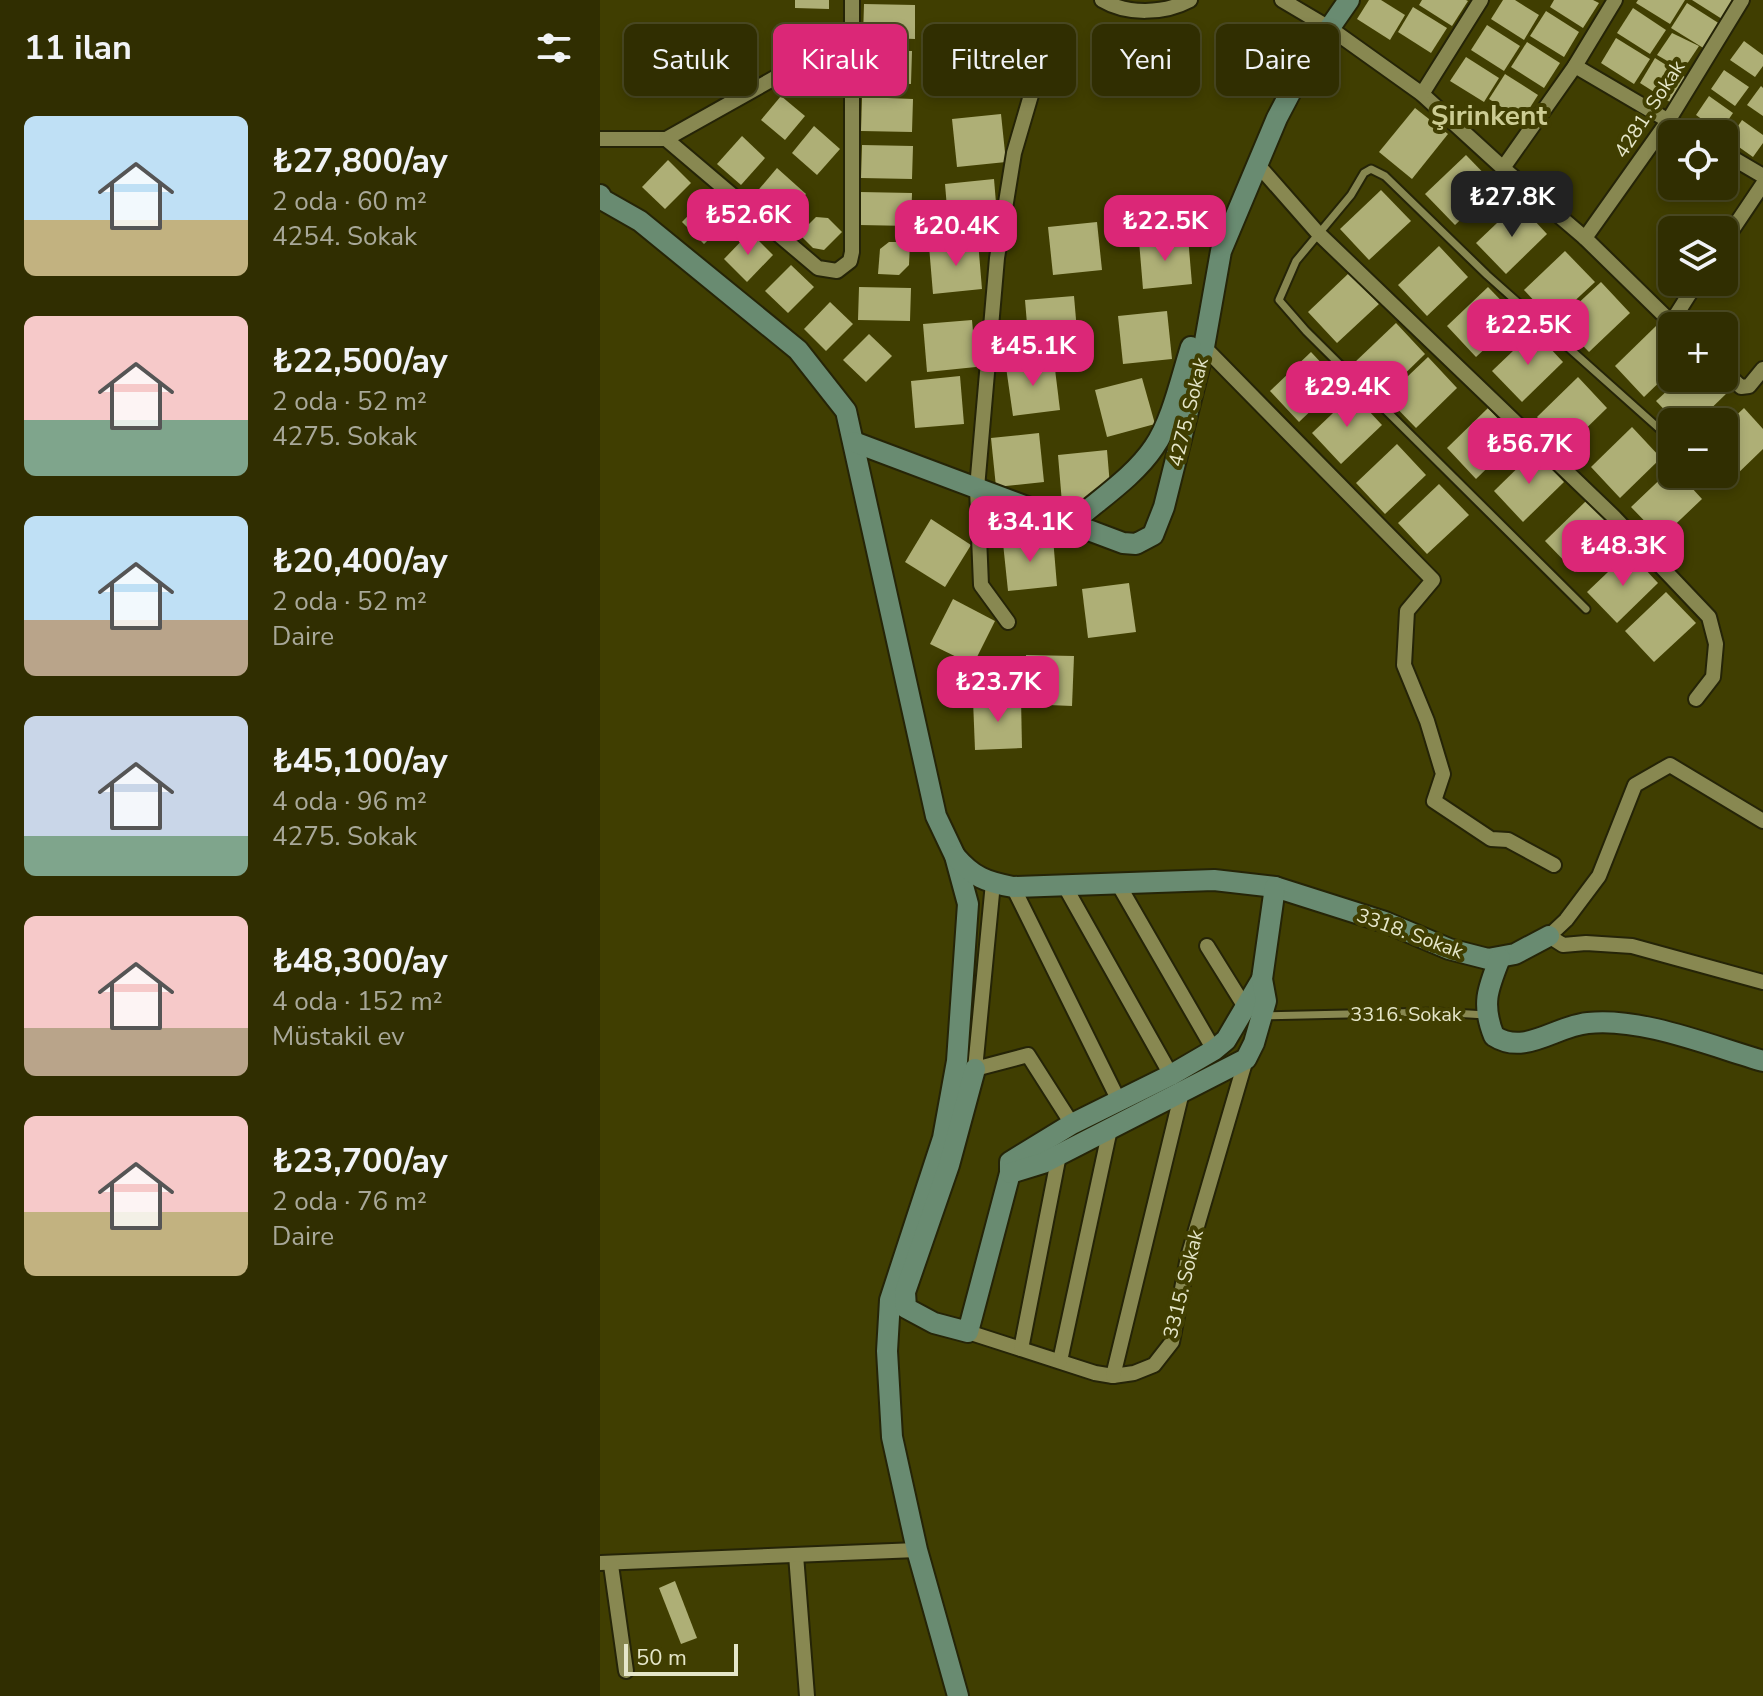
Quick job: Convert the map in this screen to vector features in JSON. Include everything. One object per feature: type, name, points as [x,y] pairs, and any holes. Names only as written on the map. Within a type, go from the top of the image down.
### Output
[{"type":"street","points":[[851,24],[852,0]]},
{"type":"street","points":[[1102,0],[1114,7],[1142,11],[1168,9],[1190,0]]},
{"type":"street","points":[[1282,0],[1323,24]]},
{"type":"street","name":"4275. Sokak","points":[[1334,24],[1349,0]]},
{"type":"street","points":[[1422,94],[1481,0]]},
{"type":"street","points":[[1503,168],[1575,66],[1615,0]]},
{"type":"street","name":"4281. Sokak","points":[[1669,120],[1742,0]]},
{"type":"street","points":[[1339,35],[1422,94],[1585,238],[1661,312]]},
{"type":"street","points":[[1575,66],[1666,120]]},
{"type":"street","points":[[600,139],[666,139],[773,79]]},
{"type":"street","points":[[666,139],[818,268],[837,271],[850,261],[852,252],[851,96]]},
{"type":"street","points":[[1008,622],[981,585],[977,488],[997,258],[1014,153],[1031,96]]},
{"type":"street","name":"4275. Sokak","points":[[854,442],[1123,543],[1136,544],[1153,535],[1164,507],[1204,347],[1221,251],[1289,96]]},
{"type":"street","name":"4281. Sokak","points":[[1585,238],[1658,135]]},
{"type":"street","points":[[1738,161],[1763,176]]},
{"type":"street","points":[[1259,166],[1317,232],[1614,517],[1709,617],[1716,644],[1713,677],[1696,699]]},
{"type":"street","points":[[1738,221],[1763,184]]},
{"type":"street","points":[[601,200],[640,221],[798,350],[846,411],[936,816],[955,856],[968,904],[957,1061],[943,1138],[890,1300],[887,1351],[892,1437],[917,1550],[958,1696]]},
{"type":"street","points":[[1071,524],[1143,461],[1156,445],[1174,400],[1221,251]]},
{"type":"street","points":[[1204,347],[1433,580],[1407,611],[1404,665],[1427,721],[1443,774],[1434,801],[1491,839],[1508,840],[1554,865]]},
{"type":"street","points":[[1738,384],[1749,386],[1762,372]]},
{"type":"street","name":"3318. Sokak","points":[[1003,885],[1214,880],[1275,887],[1385,922],[1449,949],[1488,959],[1500,958],[1536,945],[1566,920],[1599,876],[1635,785],[1670,765],[1763,821]]},
{"type":"street","points":[[955,856],[970,873],[1003,885],[1119,1101]]},
{"type":"street","points":[[1117,882],[1214,1050]]},
{"type":"street","points":[[1003,885],[975,1069],[949,1165],[905,1292],[906,1308],[934,1323],[1113,1376],[1177,1084],[1063,883]]},
{"type":"street","points":[[1010,1173],[1043,1163],[1110,1129],[1177,1084],[1266,1001],[1262,979],[1275,887]]},
{"type":"street","points":[[1549,936],[1563,945],[1632,946],[1763,982]]},
{"type":"street","points":[[968,1332],[1010,1173],[1010,1162],[1072,1124],[1119,1101],[1246,1059],[1253,1012],[1207,946]]},
{"type":"street","points":[[1486,1015],[1487,994],[1500,958]]},
{"type":"street","name":"3316. Sokak","points":[[1486,1015],[1494,1036],[1512,1045],[1584,1023],[1613,1021],[1763,1061]]},
{"type":"street","points":[[975,1069],[1028,1055],[1072,1124]]},
{"type":"street","name":"3315. Sokak","points":[[1113,1376],[1134,1373],[1154,1365],[1172,1342],[1188,1257],[1246,1059]]},
{"type":"street","points":[[1060,1361],[1110,1129]]},
{"type":"street","points":[[1021,1349],[1059,1155]]},
{"type":"street","points":[[626,1671],[606,1564],[917,1550]]},
{"type":"street","points":[[796,1555],[807,1696]]},
{"type":"lane","points":[[1586,609],[1306,331],[1279,300],[1296,261],[1317,232],[1351,195],[1364,173],[1371,169],[1385,176],[1487,275],[1658,428]]},
{"type":"lane","name":"3316. Sokak","points":[[1253,1012],[1486,1015]]},
{"type":"building","points":[[795,0],[829,0],[829,9],[795,8]]},
{"type":"building","points":[[1369,0],[1381,0],[1405,15],[1390,40],[1357,19]]},
{"type":"building","points":[[1422,0],[1468,1],[1452,26],[1419,5]]},
{"type":"building","points":[[1503,0],[1515,0],[1539,15],[1524,40],[1491,19]]},
{"type":"building","points":[[1554,0],[1593,0],[1599,3],[1583,28],[1550,7]]},
{"type":"building","points":[[1638,0],[1685,0],[1670,24],[1636,3]]},
{"type":"building","points":[[1692,0],[1735,0],[1722,19]]},
{"type":"building","points":[[1687,3],[1720,24],[1705,49],[1671,28]]},
{"type":"building","points":[[864,4],[915,5],[915,39],[907,39],[907,24],[863,24]]},
{"type":"building","points":[[1413,7],[1447,28],[1431,53],[1398,32]]},
{"type":"building","points":[[1633,8],[1666,30],[1650,54],[1617,33]]},
{"type":"building","points":[[1546,11],[1579,32],[1564,57],[1530,36]]},
{"type":"building","points":[[1487,25],[1520,46],[1504,71],[1471,50]]},
{"type":"building","points":[[1672,33],[1699,46],[1683,70],[1657,55]]},
{"type":"building","points":[[1616,38],[1650,59],[1634,84],[1601,63]]},
{"type":"building","points":[[1744,41],[1763,55],[1763,66],[1755,77],[1730,60]]},
{"type":"building","points":[[1527,42],[1560,63],[1544,88],[1511,67]]},
{"type":"building","points":[[907,51],[912,51],[911,84],[907,84]]},
{"type":"building","points":[[1466,57],[1499,78],[1484,102],[1450,81]]},
{"type":"building","points":[[1655,58],[1688,79],[1673,104],[1640,83]]},
{"type":"building","points":[[1724,70],[1749,87],[1735,106],[1711,89]]},
{"type":"building","points":[[1505,74],[1538,95],[1522,120],[1489,99]]},
{"type":"building","points":[[1761,86],[1763,88],[1763,116],[1747,105]]},
{"type":"building","points":[[781,96],[805,116],[785,140],[761,120]]},
{"type":"building","points":[[1709,96],[1733,113],[1728,120],[1703,120],[1696,115]]},
{"type":"building","points":[[862,97],[913,99],[912,132],[861,131]]},
{"type":"building","points":[[1415,108],[1448,134],[1412,179],[1379,152]]},
{"type":"building","points":[[1001,114],[1006,162],[957,167],[952,119]]},
{"type":"building","points":[[1742,120],[1763,135],[1763,143],[1753,157],[1738,146],[1738,126]]},
{"type":"building","points":[[814,126],[840,149],[817,175],[792,153]]},
{"type":"building","points":[[742,136],[765,158],[741,185],[717,164]]},
{"type":"building","points":[[862,145],[913,146],[912,179],[861,178]]},
{"type":"building","points":[[1466,155],[1496,186],[1455,225],[1425,194]]},
{"type":"building","points":[[668,160],[691,183],[665,209],[642,187]]},
{"type":"building","points":[[777,168],[806,194],[784,220],[755,194]]},
{"type":"building","points":[[994,179],[998,227],[949,232],[945,184]]},
{"type":"building","points":[[1381,190],[1411,221],[1369,260],[1340,229]]},
{"type":"building","points":[[860,192],[912,193],[911,226],[859,225]]},
{"type":"building","points":[[708,195],[731,218],[704,244],[682,222]]},
{"type":"building","points":[[1518,203],[1547,234],[1506,274],[1476,243]]},
{"type":"building","points":[[816,217],[828,218],[842,232],[824,250],[813,248],[799,234]]},
{"type":"building","points":[[1097,222],[1102,270],[1053,275],[1048,227]]},
{"type":"building","points":[[750,232],[773,255],[747,282],[724,259]]},
{"type":"building","points":[[1188,237],[1192,284],[1143,289],[1139,241]]},
{"type":"building","points":[[978,241],[982,289],[933,294],[929,246]]},
{"type":"building","points":[[889,242],[910,242],[909,265],[899,275],[878,274],[880,249]]},
{"type":"building","points":[[1439,246],[1468,277],[1427,316],[1398,285]]},
{"type":"building","points":[[1565,251],[1595,282],[1553,321],[1524,290]]},
{"type":"building","points":[[791,265],[814,287],[788,313],[765,291]]},
{"type":"building","points":[[1349,273],[1379,304],[1337,343],[1308,312]]},
{"type":"building","points":[[1601,282],[1630,313],[1589,352],[1559,321]]},
{"type":"building","points":[[859,287],[911,288],[910,321],[858,320]]},
{"type":"building","points":[[1488,287],[1518,318],[1476,357],[1447,326]]},
{"type":"building","points":[[1074,296],[1078,343],[1029,348],[1025,300]]},
{"type":"building","points":[[830,302],[853,324],[826,351],[804,329]]},
{"type":"building","points":[[1167,311],[1172,359],[1123,364],[1118,316]]},
{"type":"building","points":[[972,320],[976,367],[927,372],[923,324]]},
{"type":"building","points":[[1396,323],[1425,354],[1384,394],[1354,363]]},
{"type":"building","points":[[1656,326],[1658,328],[1658,384],[1644,397],[1615,366]]},
{"type":"building","points":[[1534,331],[1563,362],[1522,402],[1492,371]]},
{"type":"building","points":[[869,334],[892,356],[866,382],[843,360]]},
{"type":"building","points":[[1311,352],[1340,383],[1299,422],[1270,391]]},
{"type":"building","points":[[1428,357],[1457,388],[1416,428],[1386,397]]},
{"type":"building","points":[[1054,361],[1060,410],[1013,416],[1006,367]]},
{"type":"building","points":[[960,376],[964,424],[915,428],[911,381]]},
{"type":"building","points":[[1578,377],[1607,408],[1566,448],[1537,417]]},
{"type":"building","points":[[1142,378],[1155,424],[1107,437],[1095,390]]},
{"type":"building","points":[[1666,392],[1727,393],[1711,408],[1663,408],[1656,401]]},
{"type":"building","points":[[1353,394],[1382,425],[1341,464],[1312,433]]},
{"type":"building","points":[[1488,408],[1517,439],[1476,479],[1447,448]]},
{"type":"building","points":[[1744,408],[1763,429],[1763,449],[1738,473],[1738,414]]},
{"type":"building","points":[[1632,427],[1658,455],[1658,461],[1620,498],[1591,467]]},
{"type":"building","points":[[1039,433],[1044,482],[996,487],[991,438]]},
{"type":"building","points":[[1397,444],[1426,475],[1385,514],[1356,483]]},
{"type":"building","points":[[1107,450],[1111,498],[1062,503],[1058,455]]},
{"type":"building","points":[[1535,451],[1564,482],[1523,522],[1494,491]]},
{"type":"building","points":[[1658,481],[1658,488],[1692,488],[1702,499],[1661,538],[1631,507]]},
{"type":"building","points":[[1439,484],[1469,515],[1427,554],[1398,523]]},
{"type":"building","points":[[1586,501],[1616,532],[1575,572],[1545,541]]},
{"type":"building","points":[[931,519],[971,545],[945,587],[905,562]]},
{"type":"building","points":[[1053,538],[1057,586],[1008,591],[1003,543]]},
{"type":"building","points":[[1629,552],[1658,583],[1617,623],[1587,592]]},
{"type":"building","points":[[1129,583],[1136,632],[1088,638],[1082,589]]},
{"type":"building","points":[[1666,592],[1696,623],[1654,662],[1625,631]]},
{"type":"building","points":[[953,599],[995,621],[973,665],[930,644]]},
{"type":"building","points":[[1026,655],[1074,656],[1072,706],[1025,704]]},
{"type":"building","points":[[1021,699],[1022,748],[975,750],[973,700]]},
{"type":"building","points":[[675,1581],[697,1638],[681,1644],[659,1588]]},
{"type":"district","name":"Şirinkent","points":[[1489,115]]}]
